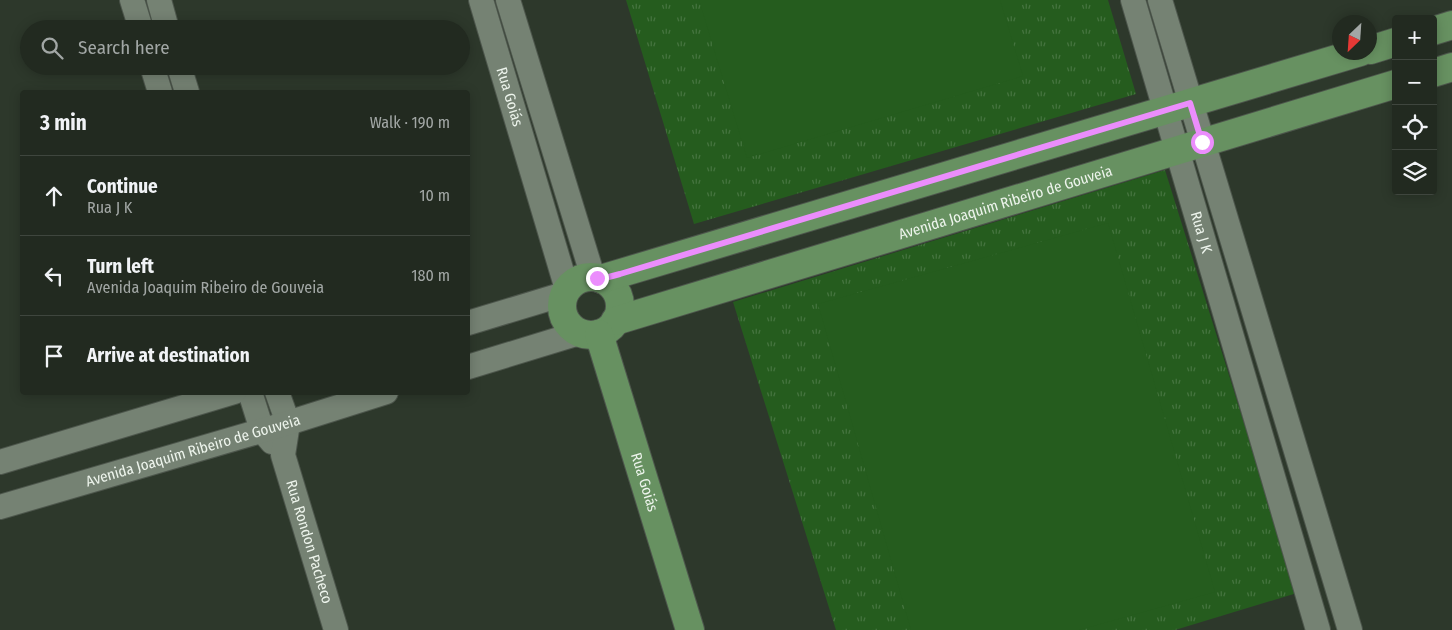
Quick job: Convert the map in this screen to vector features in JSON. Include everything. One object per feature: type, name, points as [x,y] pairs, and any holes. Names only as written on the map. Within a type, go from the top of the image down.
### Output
[{"type":"main road","points":[[1437,30],[1452,26]]},
{"type":"main road","points":[[1377,48],[1392,43]]},
{"type":"main road","points":[[597,278],[608,283],[618,297],[619,313],[598,329],[572,329],[564,316],[562,301],[566,292],[578,280],[597,278],[1334,60]]},
{"type":"main road","points":[[1437,72],[1452,67]]},
{"type":"main road","name":"Avenida Joaquim Ribeiro de Gouveia","points":[[598,329],[1392,85]]},
{"type":"main road","name":"Rua Goiás","points":[[598,329],[690,630]]},
{"type":"street","points":[[132,0],[138,20]]},
{"type":"street","points":[[158,0],[164,20]]},
{"type":"street","name":"Rua Goiás","points":[[481,0],[566,292]]},
{"type":"street","name":"Rua Goiás","points":[[508,0],[597,278]]},
{"type":"street","name":"Rua J K","points":[[1133,0],[1178,107],[1297,455],[1350,630]]},
{"type":"street","name":"Rua J K","points":[[1160,0],[1178,107]]},
{"type":"street","name":"Rua Goiás","points":[[495,50],[521,42]]},
{"type":"street","points":[[155,75],[159,90]]},
{"type":"street","points":[[181,75],[185,90]]},
{"type":"street","name":"Rua J K","points":[[1190,146],[1269,465],[1318,630]]},
{"type":"street","points":[[470,322],[566,292]]},
{"type":"street","name":"Avenida Joaquim Ribeiro de Gouveia","points":[[470,366],[598,329]]},
{"type":"street","points":[[0,462],[224,395]]},
{"type":"street","name":"Rua Rondon Pacheco","points":[[251,395],[262,430],[283,455],[336,630]]},
{"type":"street","name":"Rua Rondon Pacheco","points":[[279,395],[288,423],[283,455]]},
{"type":"street","name":"Avenida Joaquim Ribeiro de Gouveia","points":[[0,507],[288,423],[377,395]]},
{"type":"street","points":[[1269,465],[1297,455]]},
{"type":"green space","points":[[626,0],[1108,0],[1136,94],[694,224]]},
{"type":"green space","points":[[699,0],[1000,0],[1023,76],[747,158]]},
{"type":"green space","points":[[1165,170],[1297,593],[1175,630],[836,630],[733,302]]},
{"type":"green space","points":[[1108,223],[1215,592],[1079,630],[911,630],[818,304]]},
{"type":"route","points":[[597,278],[601,279],[620,274],[1190,103],[1202,142]]}]
